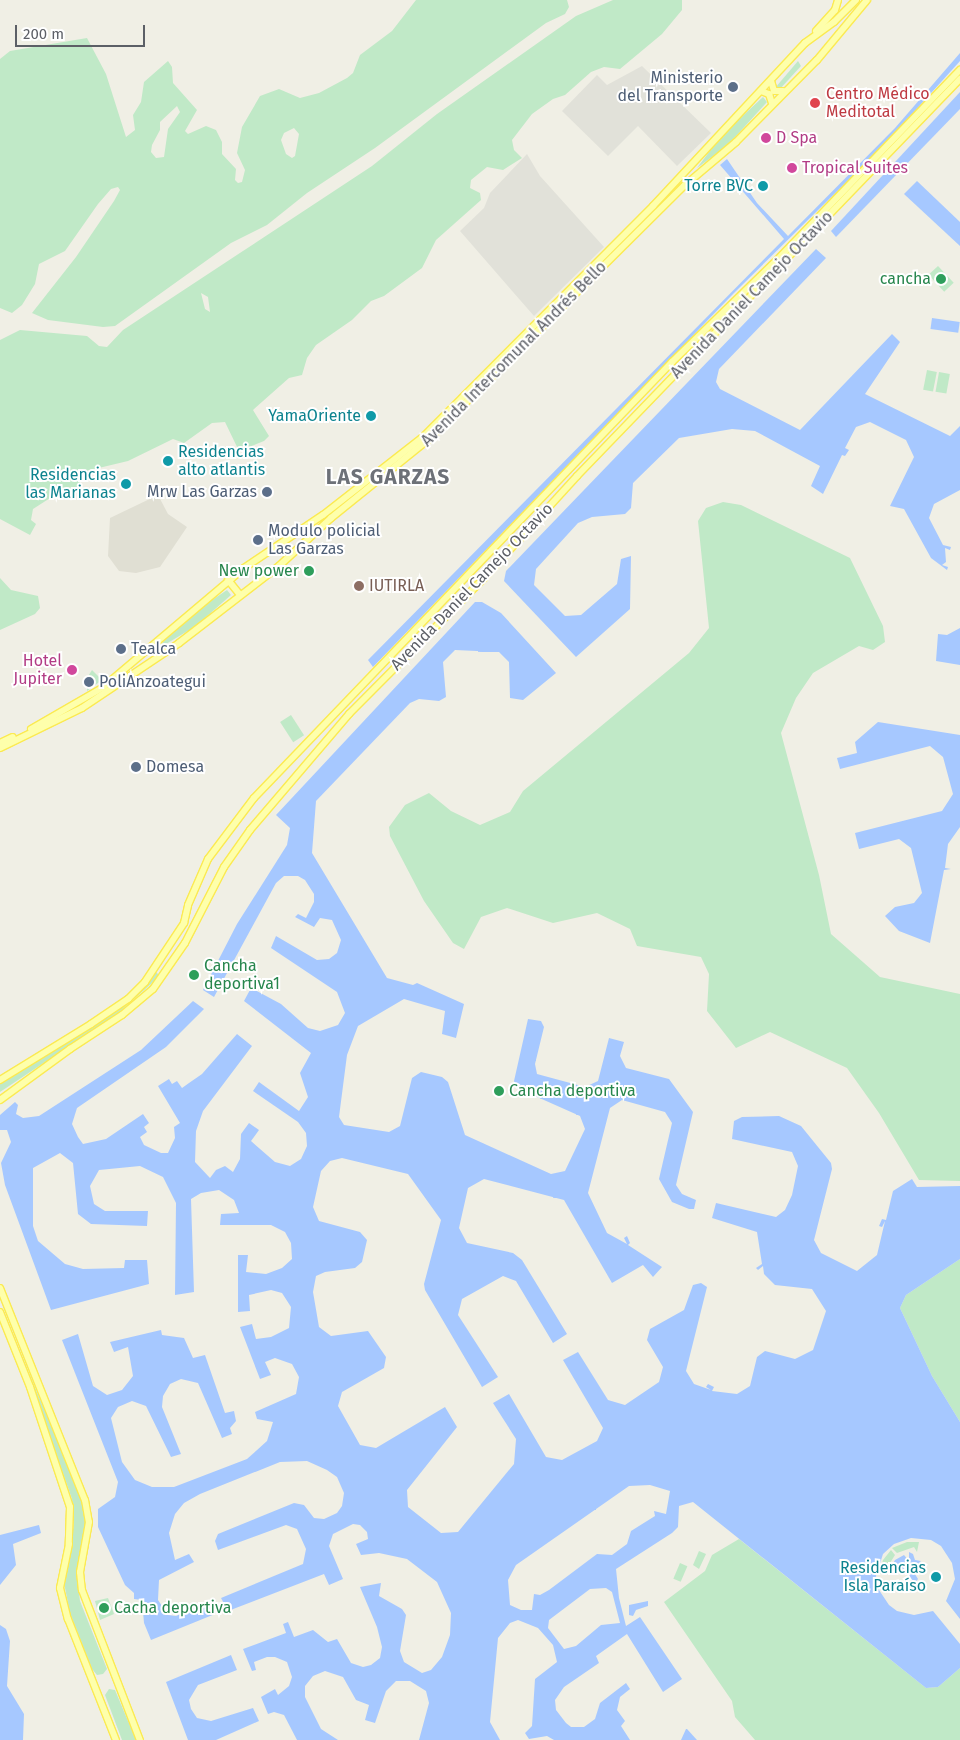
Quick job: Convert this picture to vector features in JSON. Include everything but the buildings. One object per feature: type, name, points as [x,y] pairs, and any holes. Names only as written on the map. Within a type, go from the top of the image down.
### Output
[{"type":"main road","points":[[805,43],[831,15],[838,0]]},
{"type":"main road","name":"Avenida Intercomunal Andrés Bello","points":[[0,743],[67,711],[102,688],[228,580],[269,549],[326,513],[437,424],[653,206],[731,120],[771,81],[805,43],[834,22],[856,0]]},
{"type":"main road","name":"Avenida Intercomunal Andrés Bello","points":[[0,748],[93,702],[147,662],[179,643],[430,438],[674,195],[724,153],[824,51],[868,0]]},
{"type":"main road","name":"Avenida Daniel Camejo Octavio","points":[[0,1080],[113,1009],[145,982],[184,923],[190,898],[208,859],[254,798],[672,362],[777,260],[960,70]]},
{"type":"main road","name":"Avenida Daniel Camejo Octavio","points":[[0,1100],[70,1049],[122,1015],[153,989],[185,943],[224,867],[250,830],[349,714],[484,578],[597,455],[960,79]]},
{"type":"main road","points":[[771,81],[774,91],[783,91]]},
{"type":"main road","points":[[761,91],[769,94],[772,103]]},
{"type":"main road","points":[[228,580],[240,595]]},
{"type":"main road","points":[[0,1288],[85,1500],[89,1522],[80,1572],[82,1590],[140,1740]]},
{"type":"main road","points":[[0,1312],[30,1386],[70,1507],[69,1544],[60,1588],[68,1619],[116,1740]]},
{"type":"shaded area","points":[[642,66],[711,133],[677,166],[638,126],[608,156],[562,111],[597,75],[607,85]]},
{"type":"shaded area","points":[[527,154],[540,176],[604,247],[534,316],[460,231],[484,208],[490,193]]},
{"type":"shaded area","points":[[158,495],[168,514],[187,527],[160,567],[136,573],[119,571],[108,556],[110,518]]},
{"type":"green space","points":[[416,0],[567,0],[569,7],[565,14],[546,23],[375,148],[307,193],[267,225],[231,243],[115,326],[103,327],[48,320],[32,313],[76,257],[114,201],[120,190],[118,187],[111,189],[98,204],[65,251],[39,264],[35,284],[22,305],[12,313],[0,308],[0,59],[10,51],[87,38],[106,74],[126,137],[135,130],[133,115],[141,102],[144,82],[168,61],[172,67],[173,83],[197,110],[185,131],[188,134],[206,126],[216,130],[222,142],[222,154],[236,169],[235,180],[238,183],[242,182],[245,170],[237,153],[242,127],[260,96],[279,89],[300,98],[319,93],[353,73],[360,55],[392,31]],"holes":[[[177,106],[180,112],[168,129],[164,157],[156,158],[151,152],[152,145],[160,130],[160,122]],[[294,128],[299,134],[295,156],[292,158],[286,154],[281,140],[284,133]]]},
{"type":"green space","points":[[613,0],[682,0],[682,10],[662,34],[620,69],[604,67],[591,72],[565,95],[553,99],[532,114],[512,140],[514,150],[522,158],[503,170],[487,167],[471,180],[470,188],[480,193],[481,200],[436,240],[422,268],[384,296],[371,301],[352,320],[316,345],[307,358],[302,375],[289,378],[253,410],[269,436],[264,441],[239,451],[225,422],[212,423],[184,443],[173,439],[128,461],[82,472],[79,488],[58,493],[33,509],[31,520],[36,524],[30,535],[0,519],[0,340],[20,330],[87,336],[99,346],[107,347],[123,330],[372,166],[437,114],[576,16]],"holes":[[[201,293],[208,297],[210,312],[205,309]]]},
{"type":"green space","points":[[798,61],[801,66],[779,90],[775,88]]},
{"type":"green space","points":[[763,97],[767,102],[728,145],[697,168],[722,135]]},
{"type":"green space","name":"cancha","points":[[938,266],[954,283],[944,292],[928,275]]},
{"type":"green space","points":[[927,370],[937,372],[933,392],[923,390]]},
{"type":"green space","points":[[939,372],[950,374],[946,394],[936,392]]},
{"type":"green space","points":[[723,502],[741,505],[850,558],[883,626],[885,642],[873,650],[859,646],[813,673],[796,698],[781,733],[819,875],[831,934],[880,977],[960,994],[960,1181],[919,1180],[879,1113],[847,1068],[770,1032],[736,1048],[707,1011],[709,974],[701,957],[637,946],[630,929],[597,913],[553,923],[507,908],[481,917],[464,949],[453,943],[424,901],[390,836],[389,827],[405,805],[429,793],[451,811],[480,825],[510,812],[523,791],[689,653],[709,628],[698,521],[706,508]]},
{"type":"green space","points":[[0,578],[11,590],[38,596],[40,608],[35,614],[0,630]]},
{"type":"green space","points":[[227,590],[231,595],[196,626],[156,650],[184,619]]},
{"type":"green space","points":[[92,670],[102,680],[87,691],[87,678]]},
{"type":"green space","points":[[291,715],[304,735],[293,742],[280,722]]},
{"type":"green space","name":"Cancha deportiva1","points":[[192,970],[196,970],[199,975],[198,979],[192,980],[189,977],[189,973]]},
{"type":"green space","points":[[156,972],[160,976],[116,1015],[0,1092],[0,1082],[122,1005]]},
{"type":"green space","name":"Cancha deportiva","points":[[497,1085],[501,1085],[505,1091],[501,1097],[497,1097],[493,1093],[493,1089]]},
{"type":"green space","points":[[960,1259],[960,1422],[932,1376],[900,1308],[906,1295]]},
{"type":"green space","points":[[21,1354],[81,1497],[86,1518],[77,1575],[80,1601],[107,1669],[103,1674],[97,1675],[92,1669],[70,1613],[64,1583],[74,1524],[72,1499]]},
{"type":"green space","points":[[739,1539],[926,1688],[938,1687],[960,1668],[960,1740],[755,1740],[735,1717],[732,1701],[664,1602],[705,1571],[712,1555]]},
{"type":"green space","points":[[907,1542],[919,1542],[917,1552],[914,1547],[897,1553],[892,1548]]},
{"type":"green space","points":[[891,1550],[895,1555],[885,1571],[890,1574],[879,1574],[883,1560]]},
{"type":"green space","points":[[699,1551],[706,1554],[699,1569],[693,1565]]},
{"type":"green space","points":[[680,1563],[687,1566],[681,1582],[673,1579]]},
{"type":"green space","name":"Cacha deportiva","points":[[108,1598],[114,1614],[100,1620],[95,1601]]},
{"type":"green space","points":[[109,1689],[115,1690],[136,1740],[122,1740],[105,1695]]},
{"type":"water","points":[[960,53],[960,61],[886,143],[734,293],[373,667],[368,660],[784,239],[720,165],[727,159],[757,203],[788,236],[895,128]]},
{"type":"water","points":[[960,92],[960,109],[836,237],[831,231]]},
{"type":"water","points":[[917,181],[960,222],[960,246],[904,194]]},
{"type":"water","points":[[816,249],[826,258],[719,369],[716,382],[720,389],[800,430],[892,334],[900,342],[865,394],[950,436],[960,426],[960,490],[934,504],[929,518],[943,545],[951,547],[950,550],[945,548],[946,562],[942,565],[948,567],[947,570],[931,558],[904,509],[890,506],[914,457],[906,440],[870,422],[856,427],[845,448],[849,450],[845,456],[842,455],[823,494],[811,486],[820,466],[755,431],[732,429],[679,438],[633,483],[631,508],[625,514],[592,517],[578,523],[536,569],[534,585],[565,616],[581,615],[617,584],[621,559],[631,556],[630,609],[576,657],[504,581],[506,571]]},
{"type":"water","points":[[932,318],[960,322],[958,333],[930,329]]},
{"type":"water","points":[[475,602],[482,602],[501,613],[556,673],[523,700],[510,698],[509,662],[499,652],[455,650],[443,662],[446,697],[439,701],[419,699],[410,703],[316,801],[312,853],[387,978],[413,985],[417,983],[464,1004],[456,1038],[442,1034],[445,1011],[404,999],[358,1026],[347,1055],[339,1117],[344,1125],[389,1132],[400,1126],[412,1078],[421,1072],[442,1077],[448,1082],[465,1135],[551,1174],[565,1171],[585,1129],[580,1116],[517,1088],[514,1081],[528,1019],[541,1021],[544,1027],[535,1064],[537,1074],[585,1087],[598,1081],[609,1038],[624,1042],[620,1056],[626,1068],[669,1079],[693,1112],[676,1185],[682,1194],[696,1200],[694,1209],[689,1209],[672,1202],[659,1179],[672,1123],[665,1112],[622,1100],[610,1108],[588,1193],[607,1233],[627,1244],[624,1238],[627,1236],[630,1243],[628,1245],[662,1267],[653,1277],[643,1265],[612,1283],[564,1200],[484,1179],[468,1188],[459,1228],[467,1243],[513,1253],[522,1260],[567,1334],[553,1343],[516,1281],[503,1276],[462,1299],[458,1315],[498,1377],[482,1387],[425,1290],[424,1284],[441,1220],[408,1174],[342,1158],[330,1161],[321,1171],[313,1207],[319,1221],[360,1232],[367,1240],[362,1262],[355,1268],[325,1272],[316,1276],[313,1292],[319,1327],[331,1336],[368,1331],[386,1357],[384,1368],[342,1392],[338,1406],[360,1445],[376,1448],[445,1407],[457,1427],[407,1490],[408,1507],[441,1533],[458,1532],[514,1464],[516,1439],[493,1403],[509,1394],[546,1457],[562,1460],[597,1441],[603,1428],[563,1360],[578,1352],[608,1400],[625,1405],[659,1382],[663,1367],[647,1340],[650,1329],[684,1310],[693,1285],[701,1283],[707,1287],[686,1371],[694,1384],[711,1390],[706,1387],[708,1384],[714,1387],[712,1391],[737,1394],[750,1386],[757,1357],[765,1351],[795,1359],[813,1350],[826,1311],[812,1289],[775,1285],[764,1274],[763,1266],[758,1270],[756,1268],[762,1264],[757,1232],[712,1218],[716,1203],[776,1217],[785,1210],[792,1195],[798,1166],[792,1152],[732,1139],[734,1121],[742,1117],[779,1116],[801,1126],[831,1163],[832,1169],[814,1240],[821,1253],[857,1271],[877,1255],[885,1221],[882,1227],[879,1226],[882,1219],[886,1220],[893,1191],[912,1179],[917,1187],[960,1186],[960,1259],[906,1295],[900,1308],[932,1376],[960,1422],[960,1619],[946,1601],[955,1579],[952,1563],[941,1546],[931,1540],[911,1538],[894,1544],[883,1554],[876,1576],[877,1587],[889,1605],[897,1611],[914,1615],[933,1611],[960,1644],[960,1668],[938,1687],[926,1688],[693,1502],[679,1506],[678,1527],[672,1533],[616,1569],[619,1598],[626,1626],[640,1617],[682,1679],[663,1692],[627,1634],[596,1656],[599,1663],[564,1687],[555,1700],[556,1710],[566,1723],[571,1727],[584,1727],[595,1719],[600,1703],[626,1683],[630,1689],[620,1697],[617,1710],[625,1721],[621,1726],[630,1740],[554,1740],[547,1736],[529,1739],[525,1733],[532,1726],[535,1679],[557,1662],[553,1645],[538,1628],[518,1620],[510,1623],[498,1638],[490,1722],[500,1740],[419,1740],[429,1703],[426,1691],[410,1681],[396,1681],[386,1691],[375,1723],[365,1720],[369,1705],[356,1700],[343,1677],[325,1671],[313,1676],[305,1686],[305,1697],[321,1729],[338,1740],[297,1740],[284,1715],[274,1712],[268,1714],[261,1697],[275,1689],[278,1695],[289,1686],[292,1677],[287,1662],[275,1657],[267,1657],[254,1662],[256,1670],[252,1671],[243,1649],[286,1633],[283,1624],[288,1622],[294,1637],[313,1630],[328,1642],[337,1639],[351,1663],[363,1667],[371,1665],[380,1658],[382,1647],[377,1627],[360,1587],[381,1583],[379,1596],[402,1609],[406,1615],[400,1651],[404,1662],[422,1673],[431,1670],[442,1657],[450,1635],[451,1613],[437,1582],[407,1559],[379,1553],[361,1555],[356,1544],[368,1539],[367,1532],[360,1525],[353,1524],[333,1534],[329,1546],[343,1579],[329,1585],[324,1574],[228,1611],[221,1598],[303,1564],[306,1549],[297,1529],[286,1525],[218,1550],[215,1541],[218,1534],[294,1503],[304,1505],[314,1518],[324,1519],[337,1513],[342,1506],[344,1493],[337,1477],[307,1461],[280,1462],[200,1494],[184,1503],[175,1514],[169,1533],[175,1560],[189,1554],[194,1562],[159,1580],[158,1600],[168,1615],[176,1616],[211,1601],[215,1614],[151,1640],[144,1623],[142,1600],[134,1599],[134,1593],[125,1585],[98,1527],[98,1509],[115,1497],[118,1482],[62,1340],[78,1334],[93,1386],[107,1395],[122,1390],[133,1376],[128,1347],[114,1352],[110,1342],[161,1330],[162,1335],[184,1338],[193,1358],[205,1355],[225,1413],[234,1411],[236,1421],[230,1428],[232,1434],[222,1438],[198,1383],[181,1379],[170,1384],[163,1396],[162,1407],[181,1454],[171,1457],[146,1406],[132,1401],[118,1407],[111,1418],[122,1462],[135,1480],[152,1487],[174,1487],[247,1459],[267,1441],[273,1422],[257,1419],[255,1412],[296,1394],[299,1377],[292,1364],[275,1358],[265,1362],[271,1375],[260,1379],[240,1327],[252,1324],[256,1339],[271,1337],[289,1328],[291,1307],[282,1293],[271,1290],[249,1295],[250,1311],[238,1312],[238,1255],[248,1255],[246,1272],[266,1274],[282,1268],[292,1259],[291,1243],[285,1232],[271,1225],[220,1225],[221,1214],[239,1213],[234,1200],[219,1190],[201,1193],[191,1199],[194,1292],[175,1295],[176,1203],[163,1177],[140,1166],[99,1170],[90,1186],[94,1204],[105,1211],[148,1211],[147,1226],[91,1224],[78,1214],[73,1163],[60,1153],[33,1168],[33,1226],[38,1241],[65,1264],[83,1269],[124,1268],[125,1260],[147,1260],[149,1284],[51,1310],[5,1185],[1,1163],[11,1142],[7,1130],[0,1130],[0,1115],[15,1102],[18,1105],[16,1114],[23,1118],[39,1116],[141,1050],[193,1001],[204,1009],[166,1047],[77,1108],[72,1124],[78,1137],[83,1144],[106,1139],[143,1114],[149,1123],[144,1127],[147,1132],[140,1137],[144,1145],[161,1153],[168,1153],[175,1138],[174,1127],[180,1123],[158,1086],[169,1079],[172,1084],[177,1081],[182,1088],[202,1074],[237,1034],[252,1046],[203,1111],[196,1131],[195,1162],[210,1178],[216,1170],[225,1166],[233,1172],[240,1159],[241,1134],[249,1123],[259,1130],[251,1141],[275,1162],[290,1166],[301,1159],[307,1146],[306,1133],[298,1122],[253,1091],[259,1082],[299,1111],[308,1097],[300,1073],[311,1053],[244,1001],[251,988],[281,1004],[308,1028],[320,1031],[338,1025],[345,1013],[337,992],[271,948],[276,936],[317,960],[329,959],[337,953],[341,940],[332,920],[320,918],[314,927],[295,917],[298,914],[306,918],[314,902],[314,894],[305,880],[298,876],[284,876],[276,883],[214,997],[203,990],[237,924],[287,845],[290,828],[276,815]],"holes":[[[650,1485],[670,1491],[666,1514],[654,1511],[655,1516],[631,1531],[627,1544],[612,1555],[597,1554],[549,1590],[540,1595],[534,1594],[532,1610],[521,1610],[510,1605],[508,1580],[516,1565],[629,1486]],[[606,1588],[612,1592],[620,1623],[601,1625],[576,1646],[564,1649],[548,1628],[549,1620],[590,1589]]]},
{"type":"water","points":[[960,628],[960,665],[936,661],[938,634],[947,635]]},
{"type":"water","points":[[878,722],[960,735],[960,827],[948,844],[945,868],[951,869],[944,870],[930,943],[899,931],[885,916],[895,907],[914,903],[922,893],[911,848],[899,839],[859,849],[855,833],[942,811],[953,794],[943,757],[930,746],[840,769],[837,758],[857,753],[855,742]]},
{"type":"water","points":[[39,1525],[41,1533],[13,1544],[16,1565],[0,1585],[0,1535]]},
{"type":"water","points":[[909,1552],[913,1554],[915,1560],[921,1561],[917,1565],[913,1562],[909,1564],[918,1579],[915,1583],[902,1568],[893,1573],[890,1569],[895,1560],[904,1555],[909,1561]]},
{"type":"water","points":[[648,1601],[648,1606],[636,1610],[633,1616],[629,1615],[629,1605]]},
{"type":"water","points":[[0,1625],[6,1629],[10,1641],[7,1686],[24,1714],[23,1740],[0,1740]]},
{"type":"water","points":[[231,1655],[237,1670],[198,1685],[189,1700],[191,1709],[197,1718],[211,1721],[253,1708],[259,1721],[216,1740],[188,1740],[166,1682]]},
{"type":"water","points":[[687,1729],[697,1740],[681,1740]]},
{"type":"place","name":"Ministerio del Transporte","points":[[733,87]]},
{"type":"place","name":"Centro Médico Meditotal","points":[[815,103]]},
{"type":"place","name":"D Spa","points":[[766,138]]},
{"type":"place","name":"Tropical Suites","points":[[792,168]]},
{"type":"place","name":"Torre BVC","points":[[763,186]]},
{"type":"place","name":"cancha","points":[[941,279]]},
{"type":"place","name":"YamaOriente","points":[[371,416]]},
{"type":"place","name":"Residencias alto atlantis","points":[[168,461]]},
{"type":"place","name":"Residencias las Marianas","points":[[126,484]]},
{"type":"place","name":"Mrw Las Garzas","points":[[267,492]]},
{"type":"place","name":"Modulo policial Las Garzas","points":[[258,540]]},
{"type":"place","name":"New power","points":[[309,571]]},
{"type":"place","name":"IUTIRLA","points":[[359,586]]},
{"type":"place","name":"Tealca","points":[[121,649]]},
{"type":"place","name":"Hotel Jupiter","points":[[72,670]]},
{"type":"place","name":"PoliAnzoategui","points":[[89,682]]},
{"type":"place","name":"Domesa","points":[[136,767]]},
{"type":"place","name":"Cancha deportiva1","points":[[194,975]]},
{"type":"place","name":"Cancha deportiva","points":[[499,1091]]},
{"type":"place","name":"Residencias Isla Paraíso","points":[[936,1577]]},
{"type":"place","name":"Cacha deportiva","points":[[104,1608]]},
{"type":"district","name":"LAS GARZAS","points":[[388,477]]}]
